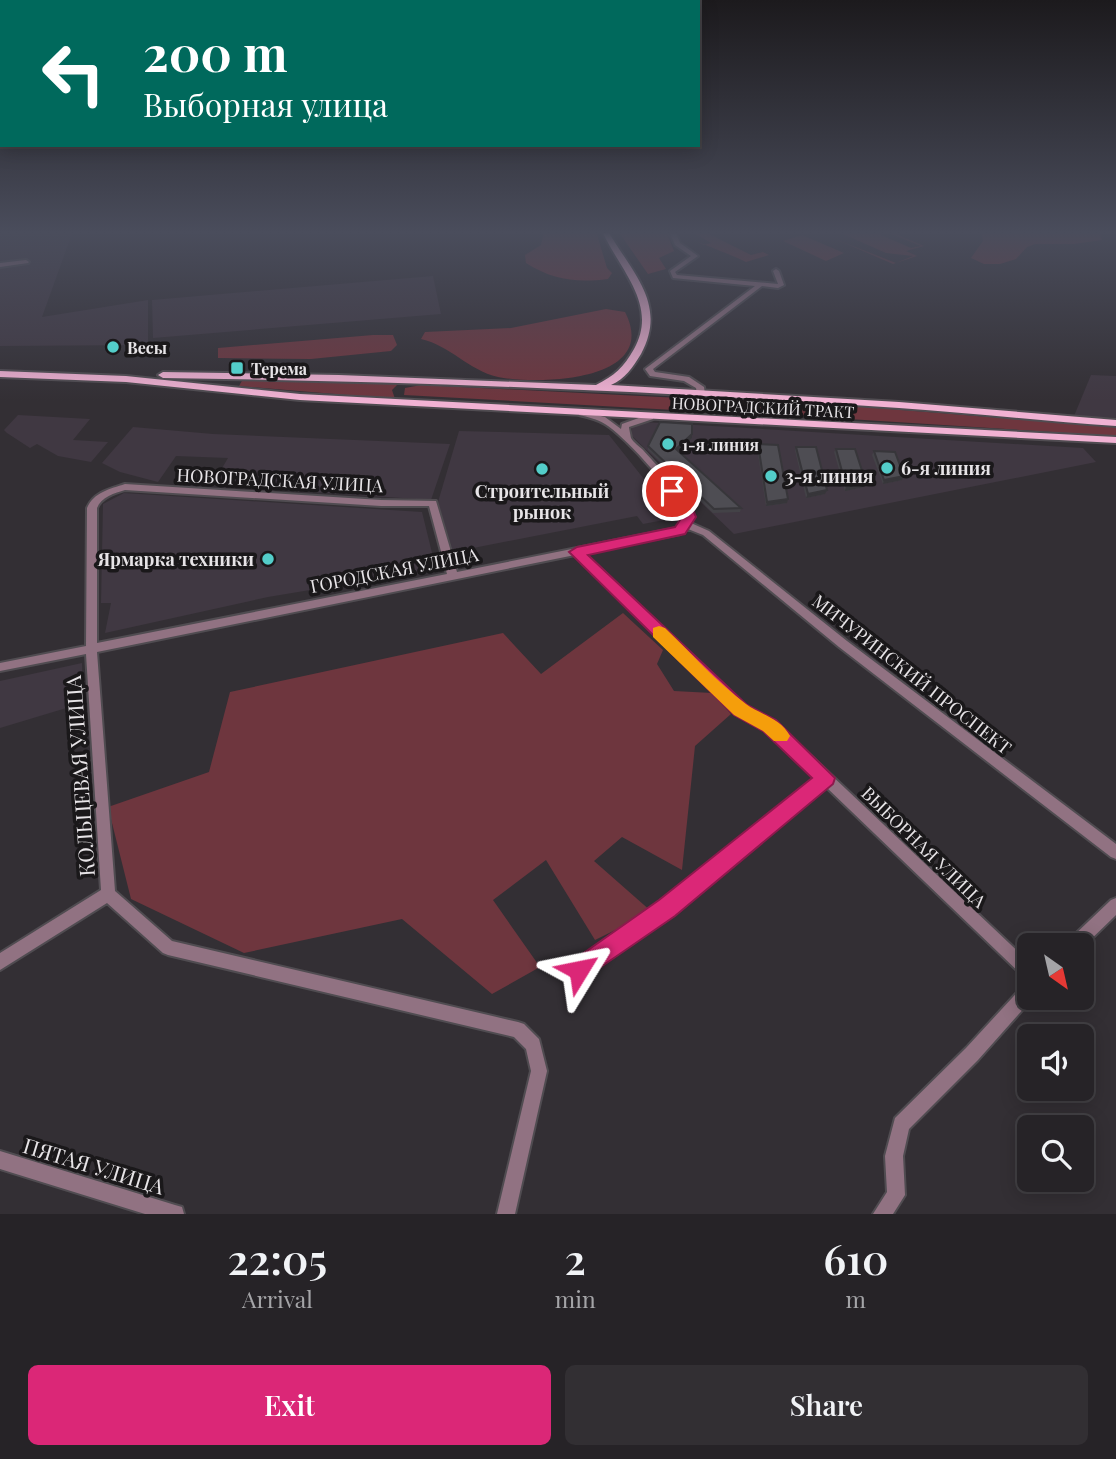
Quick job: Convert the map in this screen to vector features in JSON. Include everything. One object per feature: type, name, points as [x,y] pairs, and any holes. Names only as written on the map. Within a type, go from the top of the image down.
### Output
[{"type":"main road","points":[[581,388],[606,384],[622,376],[643,346],[647,321],[646,298],[640,288]]},
{"type":"main road","points":[[646,288],[656,312],[652,342],[629,379],[634,386],[653,391]]},
{"type":"main road","points":[[0,368],[150,375],[424,380],[653,391],[1116,423]]},
{"type":"main road","name":"НОВОГРАДСКИЙ ТРАКТ","points":[[0,374],[126,379],[300,397],[1116,440]]},
{"type":"main road","points":[[409,403],[401,399],[397,390],[424,380]]},
{"type":"main road","points":[[796,399],[811,409],[813,414],[799,424]]},
{"type":"street","points":[[701,394],[700,387],[692,381],[653,374],[649,369],[757,288]]},
{"type":"street","points":[[582,413],[608,422],[627,439],[686,508],[687,525]]},
{"type":"street","points":[[627,439],[625,426],[650,417]]},
{"type":"street","name":"НОВОГРАДСКАЯ УЛИЦА","points":[[125,487],[381,503],[433,503],[453,576]]},
{"type":"street","name":"КОЛЬЦЕВАЯ УЛИЦА","points":[[125,487],[109,492],[95,501],[92,508],[91,648],[108,894],[167,948],[518,1031],[533,1045],[539,1071],[506,1214]]},
{"type":"street","name":"ГОРОДСКАЯ УЛИЦА","points":[[0,667],[666,536],[687,525]]},
{"type":"street","name":"МИЧУРИНСКИЙ ПРОСПЕКТ","points":[[687,525],[706,533],[843,644],[1116,852]]},
{"type":"street","name":"ВЫБОРНАЯ УЛИЦА","points":[[577,552],[741,710],[770,725],[1017,961]]},
{"type":"street","points":[[579,970],[667,908],[826,778]]},
{"type":"street","points":[[0,962],[108,894]]},
{"type":"street","points":[[1087,933],[1116,905]]},
{"type":"street","points":[[882,1214],[896,1195],[894,1156],[901,1124],[972,1054],[1017,1003]]},
{"type":"street","name":"ПЯТАЯ УЛИЦА","points":[[0,1160],[175,1214]]},
{"type":"shaded area","points":[[0,288],[53,288],[42,317],[148,300],[148,345],[0,346]]},
{"type":"shaded area","points":[[297,288],[435,288],[441,314],[153,338],[152,300]]},
{"type":"shaded area","points":[[606,309],[625,312],[632,335],[626,353],[611,365],[590,374],[540,380],[498,377],[487,374],[432,342],[421,339],[425,332],[511,328]]},
{"type":"shaded area","points":[[393,335],[397,345],[391,351],[311,359],[218,358],[218,348]]},
{"type":"shaded area","points":[[1091,375],[1116,376],[1116,418],[1074,416]]},
{"type":"shaded area","points":[[243,379],[398,384],[392,390],[395,399],[239,386]]},
{"type":"shaded area","points":[[421,385],[799,404],[809,411],[801,417],[404,395],[405,388]]},
{"type":"shaded area","points":[[814,403],[1116,427],[1116,436],[817,417],[819,409]]},
{"type":"shaded area","points":[[18,415],[90,419],[73,440],[108,442],[91,462],[58,456],[37,444],[30,448],[4,430]]},
{"type":"shaded area","points":[[644,422],[1083,448],[1096,462],[734,534],[632,436],[632,427]]},
{"type":"shaded area","points":[[133,427],[213,434],[450,444],[431,500],[212,485],[228,458],[176,456],[158,482],[120,472],[102,463]]},
{"type":"shaded area","name":"Строительный рынок","points":[[459,431],[609,435],[675,518],[643,524],[637,516],[453,552],[438,502]]},
{"type":"shaded area","name":"Ярмарка техники","points":[[124,493],[422,512],[436,569],[268,597],[105,633],[111,603],[101,603],[103,504]]},
{"type":"shaded area","points":[[623,613],[663,650],[657,664],[674,691],[712,693],[731,714],[695,746],[682,870],[622,837],[594,861],[652,912],[595,940],[546,860],[493,900],[540,967],[492,994],[402,919],[244,953],[131,899],[108,807],[209,772],[230,692],[503,633],[541,674]]},
{"type":"shaded area","points":[[82,663],[83,703],[0,728],[0,681]]},
{"type":"building","points":[[660,422],[692,424],[692,434],[676,449],[741,508],[714,509],[648,446]]},
{"type":"building","name":"3-я линия","points":[[758,444],[778,445],[788,499],[767,502]]},
{"type":"building","points":[[796,447],[816,447],[827,490],[808,494]]},
{"type":"building","points":[[836,449],[855,449],[866,483],[846,486]]},
{"type":"building","name":"6-я линия","points":[[874,451],[895,452],[904,476],[884,480]]},
{"type":"slow traffic","points":[[659,633],[741,710],[770,725],[781,736]]},
{"type":"place","name":"Весы","points":[[113,347]]},
{"type":"place","name":"Терема","points":[[237,368]]},
{"type":"place","name":"1-я линия","points":[[668,444]]},
{"type":"place","name":"6-я линия","points":[[887,468]]},
{"type":"place","name":"Строительный рынок","points":[[542,469]]},
{"type":"place","name":"3-я линия","points":[[771,476]]},
{"type":"place","name":"Ярмарка техники","points":[[268,559]]},
{"type":"route","points":[[579,970],[667,908],[826,778],[770,725],[741,710],[577,552],[666,536],[680,531],[687,525],[689,517],[686,508],[672,491]]}]
